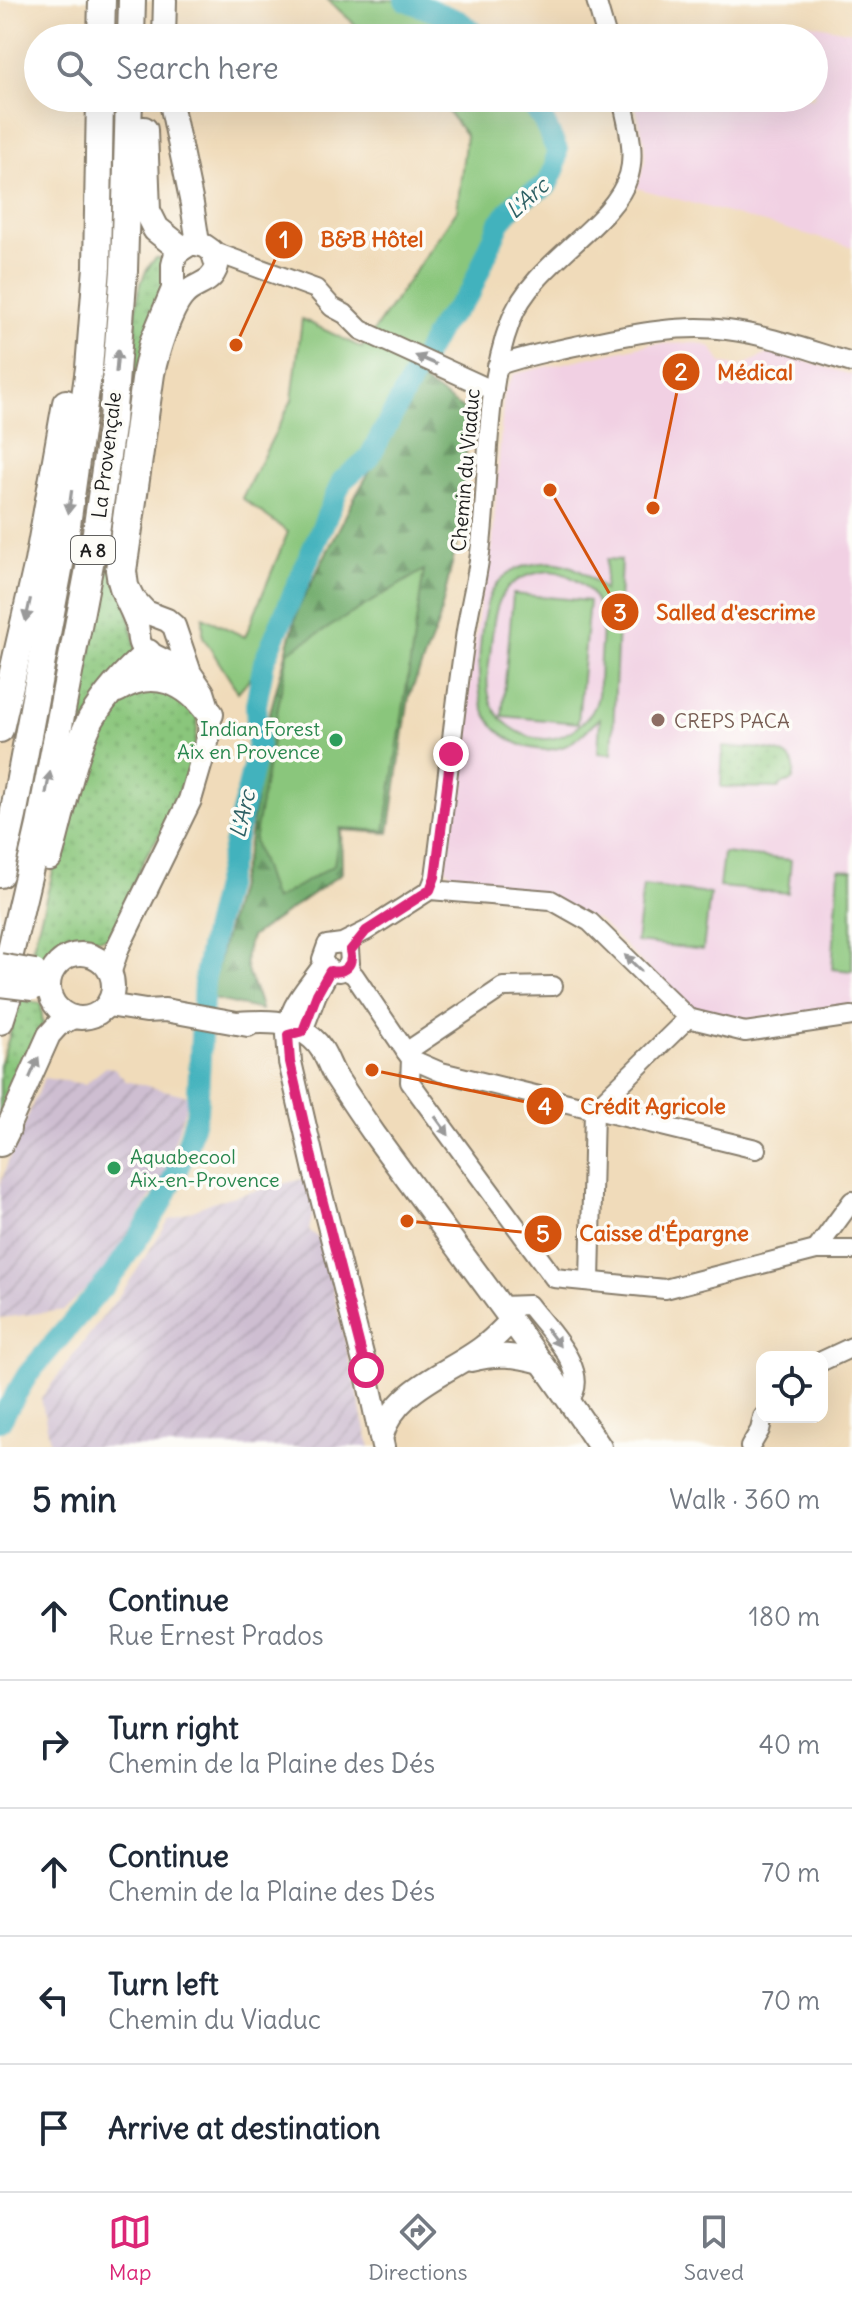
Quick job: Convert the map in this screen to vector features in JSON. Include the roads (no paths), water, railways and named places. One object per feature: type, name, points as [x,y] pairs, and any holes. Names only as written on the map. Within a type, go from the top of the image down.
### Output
[{"type":"highway","points":[[101,24],[102,0]]},
{"type":"highway","points":[[132,0],[133,24]]},
{"type":"highway","name":"La Provençale","points":[[0,874],[66,532],[87,382],[97,267],[100,112]]},
{"type":"highway","name":"La Provençale","points":[[0,995],[40,825],[96,532],[112,421],[124,271],[129,112]]},
{"type":"highway","points":[[142,112],[147,211],[156,229],[191,253]]},
{"type":"highway","points":[[0,729],[38,562],[65,414],[85,239],[100,146]]},
{"type":"highway","points":[[0,1021],[82,741],[92,719],[110,693],[149,648]]},
{"type":"highway","points":[[110,693],[127,682],[160,677],[188,689],[210,714]]},
{"type":"main road","points":[[164,24],[165,0]]},
{"type":"main road","points":[[173,112],[192,204],[187,285],[200,286]]},
{"type":"main road","points":[[2,1141],[49,1035],[58,1025],[73,1017],[93,1016],[190,800],[209,735],[210,714],[203,692],[190,673],[174,626],[146,612],[133,598],[125,571],[159,344],[184,294],[215,273],[216,259],[191,253]]},
{"type":"main road","points":[[190,673],[149,648],[118,585],[117,570],[151,342],[191,253]]},
{"type":"main road","points":[[149,648],[147,621],[162,618]]},
{"type":"main road","points":[[149,648],[170,652],[177,636]]},
{"type":"main road","points":[[0,985],[42,980],[59,963],[76,954],[87,954],[113,967],[146,1011],[165,1010]]},
{"type":"main road","points":[[113,967],[121,959],[125,986],[136,999],[165,1010],[292,1030],[332,1070],[600,1447]]},
{"type":"main road","points":[[0,965],[42,980],[61,1010],[73,1017]]},
{"type":"main road","points":[[113,967],[136,999]]},
{"type":"main road","points":[[245,1025],[282,1050],[290,1062]]},
{"type":"main road","points":[[292,1030],[290,1062],[366,1370],[388,1442]]},
{"type":"main road","points":[[388,1442],[390,1413],[410,1395],[484,1347],[506,1314]]},
{"type":"main road","points":[[457,1364],[496,1355],[541,1362]]},
{"type":"main road","points":[[366,1370],[381,1387],[393,1394],[410,1395]]},
{"type":"street","points":[[596,0],[603,24]]},
{"type":"street","name":"Chemin du Viaduc","points":[[430,890],[435,877],[467,629],[480,554],[497,366],[512,317],[527,290],[603,214],[625,183],[629,174],[632,141],[625,112]]},
{"type":"street","points":[[191,253],[316,289],[332,307],[375,337],[494,391]]},
{"type":"street","points":[[497,366],[586,344],[656,331],[699,328],[747,333],[852,363]]},
{"type":"street","points":[[756,1149],[441,1072],[409,1055],[354,975],[333,968],[322,954],[327,945],[346,947],[430,890],[551,900],[590,922],[688,1018],[745,1032],[852,1016]]},
{"type":"street","points":[[292,1030],[333,968],[350,963],[346,947]]},
{"type":"street","points":[[409,1055],[503,987],[553,986]]},
{"type":"street","points":[[590,1281],[594,1110],[688,1018]]},
{"type":"street","points":[[409,1055],[410,1082],[554,1278],[665,1289],[816,1250],[852,1250]]},
{"type":"street","points":[[816,1250],[852,1201]]},
{"type":"street","points":[[506,1314],[529,1305],[567,1355],[577,1375],[569,1400]]},
{"type":"street","points":[[828,1358],[852,1347]]},
{"type":"street","points":[[750,1447],[762,1423]]},
{"type":"waterway","name":"L'Arc","points":[[405,0],[463,24]]},
{"type":"waterway","name":"L'Arc","points":[[0,1421],[28,1374],[112,1276],[162,1203],[186,1150],[197,1112],[204,982],[258,746],[256,705],[264,662],[342,481],[369,458],[441,325],[470,293],[500,222],[517,202],[547,185],[555,168],[557,150],[537,112]]},
{"type":"place","name":"B&B Hôtel","points":[[236,345]]},
{"type":"place","name":"Salled d'escrime","points":[[550,490]]},
{"type":"place","name":"Médical","points":[[653,508]]},
{"type":"place","name":"CREPS PACA","points":[[658,720]]},
{"type":"place","name":"Indian Forest Aix en Provence","points":[[336,740]]},
{"type":"place","name":"Crédit Agricole","points":[[372,1070]]},
{"type":"place","name":"Aquabecool Aix-en-Provence","points":[[114,1168]]},
{"type":"place","name":"Caisse d'Épargne","points":[[407,1221]]}]
